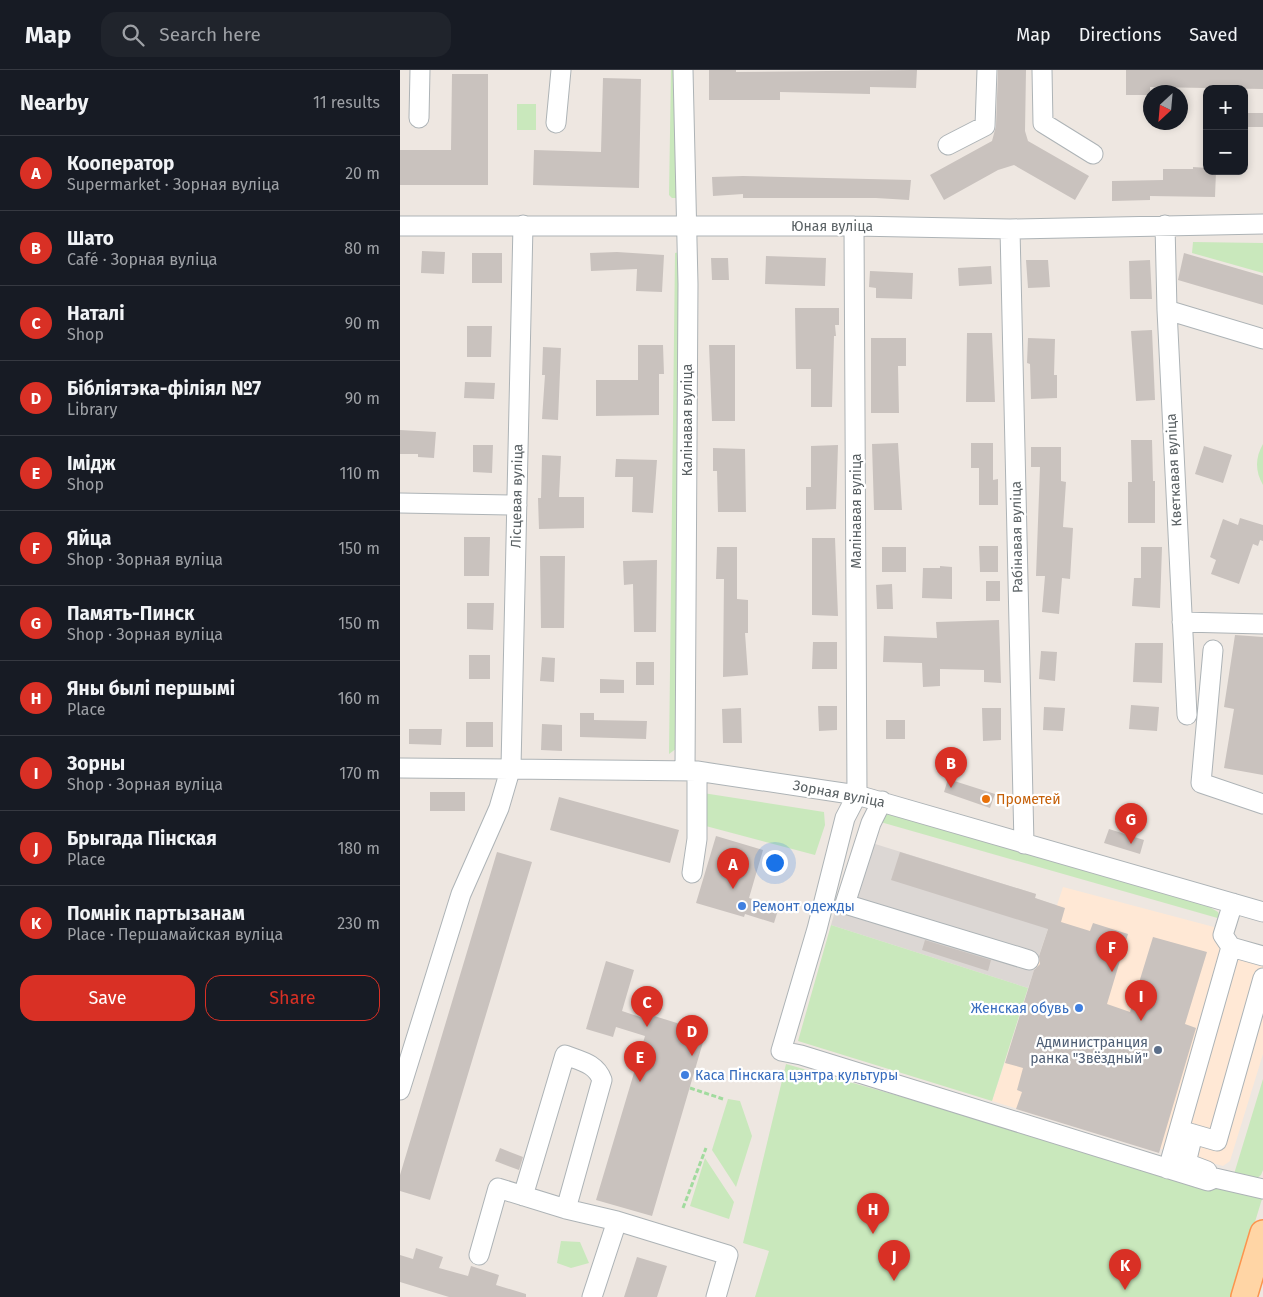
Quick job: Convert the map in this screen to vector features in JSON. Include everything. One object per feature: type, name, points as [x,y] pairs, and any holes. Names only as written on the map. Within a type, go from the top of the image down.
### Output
[{"type":"main road","points":[[1244,1297],[1258,1264],[1263,1233]]},
{"type":"street","points":[[419,118],[420,70]]},
{"type":"street","points":[[556,123],[561,70]]},
{"type":"street","name":"Калінавая вуліца","points":[[683,70],[688,226],[687,461],[691,770],[697,839],[692,873]]},
{"type":"street","points":[[948,146],[984,126],[987,70]]},
{"type":"street","points":[[1042,70],[1042,122],[1093,154]]},
{"type":"street","name":"Юная вуліца","points":[[400,226],[854,226],[1010,229],[1263,224]]},
{"type":"street","name":"Лісцевая вуліца","points":[[400,1090],[461,894],[499,808],[512,767],[523,225]]},
{"type":"street","name":"Кветкавая вуліца","points":[[1166,225],[1167,310],[1187,714]]},
{"type":"street","name":"Малінавая вуліца","points":[[854,226],[857,795]]},
{"type":"street","name":"Рабінавая вуліца","points":[[1010,229],[1024,844]]},
{"type":"street","points":[[1167,310],[1263,339]]},
{"type":"street","points":[[400,503],[517,505]]},
{"type":"street","points":[[1182,622],[1263,624]]},
{"type":"street","points":[[1213,650],[1201,783],[1263,804]]},
{"type":"street","name":"Зорная вуліца","points":[[400,768],[512,767],[691,770],[857,795],[1263,912]]},
{"type":"street","points":[[857,795],[845,818],[816,929],[780,1051],[801,1055],[1208,1181],[1215,1178],[1263,1189]]},
{"type":"street","points":[[882,801],[871,823],[845,904],[1029,960]]},
{"type":"street","points":[[1232,903],[1223,935],[1231,947],[1263,956]]},
{"type":"street","points":[[1168,1168],[1186,1132],[1231,947]]},
{"type":"street","points":[[1186,1132],[1216,1141],[1263,978]]},
{"type":"street","points":[[523,1196],[564,1055],[593,1066],[599,1071],[602,1080],[566,1209]]},
{"type":"street","points":[[1186,1132],[1186,1163],[1211,1172],[1215,1178]]},
{"type":"street","points":[[479,1255],[498,1188],[566,1209],[617,1221],[728,1255],[716,1297]]},
{"type":"street","points":[[592,1297],[617,1221]]},
{"type":"path","points":[[690,1088],[723,1099]]},
{"type":"path","points":[[683,1208],[706,1148]]},
{"type":"shaded area","points":[[856,838],[1036,894],[1035,898],[1056,905],[1028,988],[831,925]]},
{"type":"shaded area","points":[[1063,887],[1214,927],[1215,933],[1263,945],[1263,1054],[1230,1161],[1223,1166],[992,1101]]},
{"type":"green space","points":[[671,70],[677,70],[677,198],[672,198],[669,195]]},
{"type":"green space","points":[[517,104],[536,104],[536,130],[517,130]]},
{"type":"green space","points":[[1193,242],[1263,243],[1263,273],[1192,253]]},
{"type":"green space","points":[[679,252],[677,748],[669,754],[675,253]]},
{"type":"green space","points":[[1263,444],[1263,485],[1257,464],[1258,454]]},
{"type":"green space","points":[[703,793],[824,812],[825,825],[815,855],[702,825]]},
{"type":"green space","points":[[879,811],[1206,905],[1218,912],[1221,919],[877,821]]},
{"type":"green space","points":[[831,925],[1028,988],[992,1101],[798,1041]]},
{"type":"green space","points":[[786,1064],[1262,1199],[1232,1297],[755,1297],[769,1251],[743,1243]]},
{"type":"green space","points":[[1263,1079],[1263,1170],[1256,1179],[1234,1174]]},
{"type":"green space","points":[[728,1099],[740,1101],[752,1136],[736,1187],[712,1150]]},
{"type":"green space","points":[[705,1158],[734,1202],[729,1219],[690,1206]]},
{"type":"green space","points":[[561,1241],[580,1242],[589,1263],[571,1268],[557,1263]]},
{"type":"building","points":[[709,70],[736,70],[736,72],[917,70],[916,88],[870,87],[870,94],[780,92],[780,100],[709,100]]},
{"type":"building","points":[[998,70],[1026,70],[1025,131],[1028,141],[1089,176],[1075,200],[1014,165],[998,170],[944,200],[930,175],[992,141],[996,126]]},
{"type":"building","points":[[1126,70],[1263,70],[1263,89],[1248,89],[1248,85],[1203,85],[1203,88],[1188,88],[1188,85],[1143,85],[1143,95],[1126,95]]},
{"type":"building","points":[[452,74],[488,74],[488,185],[400,185],[400,150],[451,150]]},
{"type":"building","points":[[603,78],[641,79],[639,188],[533,185],[534,150],[601,152]]},
{"type":"building","points":[[1248,113],[1263,113],[1263,127],[1248,127]]},
{"type":"building","points":[[1193,167],[1203,168],[1203,175],[1216,175],[1215,197],[1150,196],[1150,200],[1112,201],[1112,181],[1163,180],[1163,169],[1193,169]]},
{"type":"building","points":[[712,177],[911,180],[909,200],[876,198],[743,198],[743,194],[713,196]]},
{"type":"building","points":[[422,251],[445,252],[444,274],[421,273]]},
{"type":"building","points":[[617,252],[664,255],[662,292],[636,291],[637,269],[591,271],[590,253]]},
{"type":"building","points":[[472,253],[502,253],[502,283],[472,283]]},
{"type":"building","points":[[1184,253],[1263,276],[1263,305],[1178,280]]},
{"type":"building","points":[[766,256],[826,258],[825,286],[765,284]]},
{"type":"building","points":[[711,258],[728,258],[729,280],[712,280]]},
{"type":"building","points":[[1026,260],[1048,260],[1050,287],[1028,288]]},
{"type":"building","points":[[1150,260],[1152,299],[1130,299],[1129,261]]},
{"type":"building","points":[[991,266],[992,284],[959,286],[958,268]]},
{"type":"building","points":[[870,271],[913,273],[912,299],[876,298],[876,288],[869,287]]},
{"type":"building","points":[[795,308],[839,308],[839,325],[835,325],[836,336],[834,336],[832,407],[811,407],[811,369],[796,369]]},
{"type":"building","points":[[467,326],[492,326],[491,357],[467,357]]},
{"type":"building","points":[[1152,330],[1155,400],[1136,401],[1131,331]]},
{"type":"building","points":[[967,333],[992,333],[995,402],[966,402]]},
{"type":"building","points":[[871,338],[906,338],[906,366],[898,366],[899,413],[871,413]]},
{"type":"building","points":[[1028,338],[1055,339],[1054,375],[1057,375],[1057,398],[1031,399],[1030,364],[1027,363]]},
{"type":"building","points":[[638,345],[663,345],[664,374],[659,374],[659,415],[596,416],[596,380],[638,380]]},
{"type":"building","points":[[709,345],[735,345],[735,421],[712,421]]},
{"type":"building","points":[[543,347],[561,348],[558,420],[542,419],[545,375],[542,375]]},
{"type":"building","points":[[465,382],[495,383],[494,399],[464,398]]},
{"type":"building","points":[[400,430],[436,432],[434,458],[418,457],[418,454],[400,454]]},
{"type":"building","points":[[1131,440],[1152,440],[1153,481],[1155,481],[1155,523],[1128,523],[1128,482],[1132,482]]},
{"type":"building","points":[[898,443],[902,510],[874,510],[872,444]]},
{"type":"building","points":[[971,443],[993,443],[993,480],[998,479],[998,505],[979,505],[979,468],[971,468]]},
{"type":"building","points":[[473,445],[493,445],[492,473],[473,472]]},
{"type":"building","points":[[838,445],[836,509],[806,510],[806,487],[811,487],[811,446]]},
{"type":"building","points":[[1204,446],[1232,455],[1223,483],[1195,474]]},
{"type":"building","points":[[1031,447],[1061,447],[1061,481],[1066,482],[1063,527],[1073,528],[1070,579],[1062,578],[1059,614],[1042,612],[1045,576],[1036,576],[1040,467],[1031,467]]},
{"type":"building","points":[[713,448],[745,449],[746,512],[718,512],[717,471],[713,471]]},
{"type":"building","points":[[542,455],[561,456],[559,497],[584,497],[584,528],[539,529],[538,498],[541,498]]},
{"type":"building","points":[[616,459],[657,460],[653,513],[632,512],[633,477],[615,477]]},
{"type":"building","points":[[1240,518],[1263,525],[1263,541],[1260,540],[1258,546],[1253,544],[1239,584],[1211,574],[1216,560],[1210,557],[1223,519],[1238,525]]},
{"type":"building","points":[[464,537],[490,537],[489,576],[464,576]]},
{"type":"building","points":[[812,538],[835,538],[838,616],[812,615]]},
{"type":"building","points":[[979,546],[998,546],[998,572],[980,572]]},
{"type":"building","points":[[717,547],[737,547],[737,599],[748,600],[748,633],[745,633],[748,675],[723,677],[724,579],[716,579]]},
{"type":"building","points":[[882,547],[906,547],[906,572],[882,572]]},
{"type":"building","points":[[1141,547],[1162,547],[1160,608],[1132,606],[1134,578],[1141,578]]},
{"type":"building","points":[[540,556],[565,556],[564,628],[541,628]]},
{"type":"building","points":[[657,560],[656,632],[634,632],[633,584],[624,585],[623,561]]},
{"type":"building","points":[[940,566],[952,567],[952,599],[922,598],[923,568],[940,568]]},
{"type":"building","points":[[986,581],[1000,581],[1000,601],[986,601]]},
{"type":"building","points":[[892,584],[893,609],[877,609],[876,585]]},
{"type":"building","points":[[467,603],[494,603],[493,630],[467,629]]},
{"type":"building","points":[[999,620],[1001,683],[984,682],[984,670],[940,669],[940,686],[923,687],[922,663],[883,662],[884,636],[937,638],[936,622]]},
{"type":"building","points":[[1235,635],[1263,637],[1263,775],[1224,768],[1234,709],[1224,707]]},
{"type":"building","points":[[813,642],[837,642],[837,669],[812,669]]},
{"type":"building","points":[[1135,643],[1163,643],[1162,683],[1133,682]]},
{"type":"building","points":[[1041,651],[1057,652],[1055,681],[1039,679]]},
{"type":"building","points":[[469,655],[490,655],[490,679],[469,679]]},
{"type":"building","points":[[542,657],[555,658],[554,682],[540,681]]},
{"type":"building","points":[[636,662],[654,662],[654,685],[636,685]]},
{"type":"building","points":[[600,679],[624,680],[624,693],[600,693]]},
{"type":"building","points":[[1131,705],[1159,707],[1157,731],[1129,729]]},
{"type":"building","points":[[818,706],[837,706],[837,730],[819,731]]},
{"type":"building","points":[[1044,707],[1065,708],[1063,731],[1043,730]]},
{"type":"building","points":[[741,708],[742,743],[723,743],[722,709]]},
{"type":"building","points":[[982,708],[1001,708],[1001,740],[983,741]]},
{"type":"building","points":[[580,713],[594,713],[594,720],[647,721],[646,739],[580,737]]},
{"type":"building","points":[[886,720],[905,720],[905,739],[886,739]]},
{"type":"building","points":[[466,722],[493,722],[493,747],[466,747]]},
{"type":"building","points":[[542,724],[562,725],[562,751],[541,750]]},
{"type":"building","points":[[409,729],[442,729],[441,745],[409,744]]},
{"type":"building","points":[[948,779],[995,794],[990,808],[944,792]]},
{"type":"building","points":[[430,792],[465,792],[465,811],[430,811]]},
{"type":"building","points":[[559,797],[679,830],[670,863],[550,830]]},
{"type":"building","points":[[1109,829],[1144,840],[1140,854],[1104,843]]},
{"type":"building","points":[[716,836],[763,850],[749,898],[779,907],[774,923],[745,914],[744,917],[696,903]]},
{"type":"building","points":[[497,852],[532,862],[430,1200],[400,1191],[400,1175]]},
{"type":"building","points":[[900,852],[1036,894],[1035,898],[1065,908],[1061,922],[1090,931],[1093,923],[1128,934],[1107,1004],[1130,1012],[1153,937],[1207,952],[1185,1024],[1196,1028],[1159,1153],[1016,1109],[1022,1092],[1017,1090],[1023,1068],[1005,1063],[1034,970],[1040,964],[1039,956],[1048,929],[891,880]]},
{"type":"building","points":[[925,940],[991,960],[988,971],[922,950]]},
{"type":"building","points":[[606,961],[634,970],[622,1011],[649,1020],[651,1015],[706,1032],[652,1216],[596,1200],[645,1036],[616,1027],[613,1037],[586,1029]]},
{"type":"building","points":[[500,1148],[523,1157],[519,1170],[495,1161]]},
{"type":"building","points":[[416,1248],[443,1257],[439,1268],[468,1276],[471,1266],[499,1275],[496,1285],[526,1294],[526,1297],[449,1297],[400,1282],[400,1255],[413,1259]]},
{"type":"building","points":[[637,1257],[667,1266],[657,1297],[624,1297]]},
{"type":"place","name":"Шато","points":[[951,788]]},
{"type":"place","name":"Прометей","points":[[986,799]]},
{"type":"place","name":"Память-Пинск","points":[[1131,844]]},
{"type":"place","name":"Кооператор","points":[[733,889]]},
{"type":"place","name":"Ремонт одежды","points":[[742,906]]},
{"type":"place","name":"Яйца","points":[[1112,972]]},
{"type":"place","name":"Женская обувь","points":[[1079,1008]]},
{"type":"place","name":"Зорны","points":[[1141,1021]]},
{"type":"place","name":"Наталі","points":[[647,1027]]},
{"type":"place","name":"Администранция ранка \"Звёздный\"","points":[[1158,1050]]},
{"type":"place","name":"Бібліятэка-філіял №7","points":[[692,1056]]},
{"type":"place","name":"Каса Пінскага цэнтра культуры","points":[[685,1075]]},
{"type":"place","name":"Імідж","points":[[640,1082]]},
{"type":"place","name":"Яны былі першымі","points":[[873,1234]]},
{"type":"place","name":"Брыгада Пінская","points":[[894,1281]]},
{"type":"place","name":"Помнік партызанам","points":[[1125,1290]]}]
